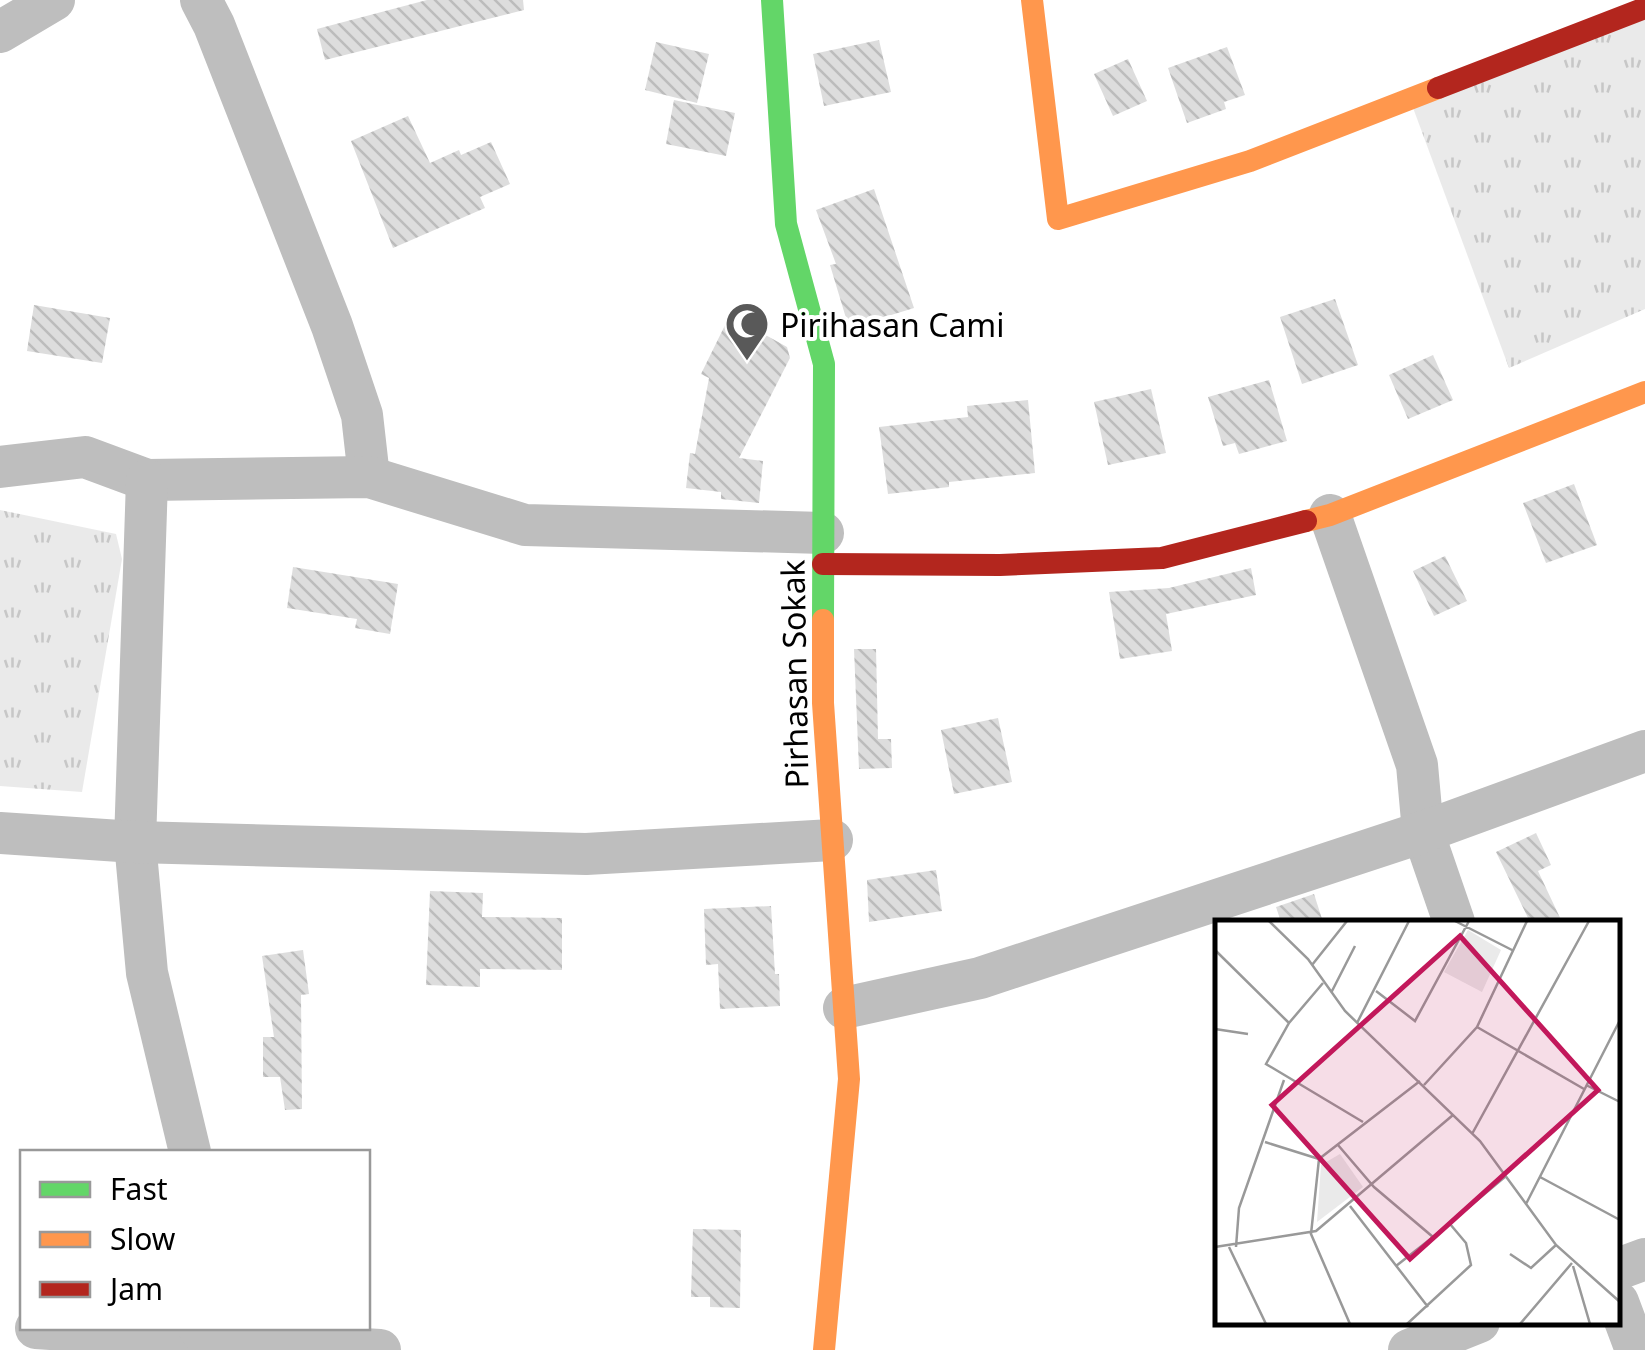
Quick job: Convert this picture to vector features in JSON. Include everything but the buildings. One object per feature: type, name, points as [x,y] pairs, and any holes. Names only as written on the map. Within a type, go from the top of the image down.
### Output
[{"type":"street","points":[[0,32],[54,0]]},
{"type":"street","points":[[201,0],[332,326],[362,415],[370,477]]},
{"type":"street","name":"Pirhasan Sokak","points":[[772,0],[786,224],[824,364],[823,703],[850,1079],[824,1350]]},
{"type":"street","points":[[1032,0],[1058,219],[1250,161],[1645,8]]},
{"type":"street","points":[[0,467],[86,457],[147,480],[370,477],[525,525],[1000,565],[1162,558],[1330,515],[1645,392]]},
{"type":"street","points":[[147,480],[135,842],[147,973],[190,1150]]},
{"type":"street","points":[[1330,515],[1417,765],[1422,832],[1453,920]]},
{"type":"street","points":[[844,1008],[980,978],[1422,832],[1645,752]]},
{"type":"street","points":[[0,832],[135,842],[586,854],[832,840]]},
{"type":"street","points":[[1620,1268],[1645,1259]]},
{"type":"street","points":[[1620,1307],[1636,1350]]},
{"type":"street","points":[[1409,1350],[1472,1325]]},
{"type":"street","points":[[92,1330],[204,1334],[344,1350],[380,1350]]},
{"type":"green space","points":[[1645,13],[1645,309],[1509,368],[1412,105]]},
{"type":"green space","points":[[0,510],[116,534],[122,559],[82,792],[0,786]]},
{"type":"traffic: fast","points":[[772,0],[786,224],[824,364],[823,620]]},
{"type":"traffic: slow","points":[[1032,0],[1058,219],[1250,161],[1438,88]]},
{"type":"traffic: slow","points":[[1306,521],[1645,392]]},
{"type":"traffic: slow","points":[[823,620],[823,703],[849,1079],[824,1350]]},
{"type":"traffic: jam","points":[[1438,88],[1645,8]]},
{"type":"traffic: jam","points":[[823,564],[1000,565],[1162,558],[1306,521]]},
{"type":"place","name":"Pirihasan Cami","points":[[747,362]]}]
